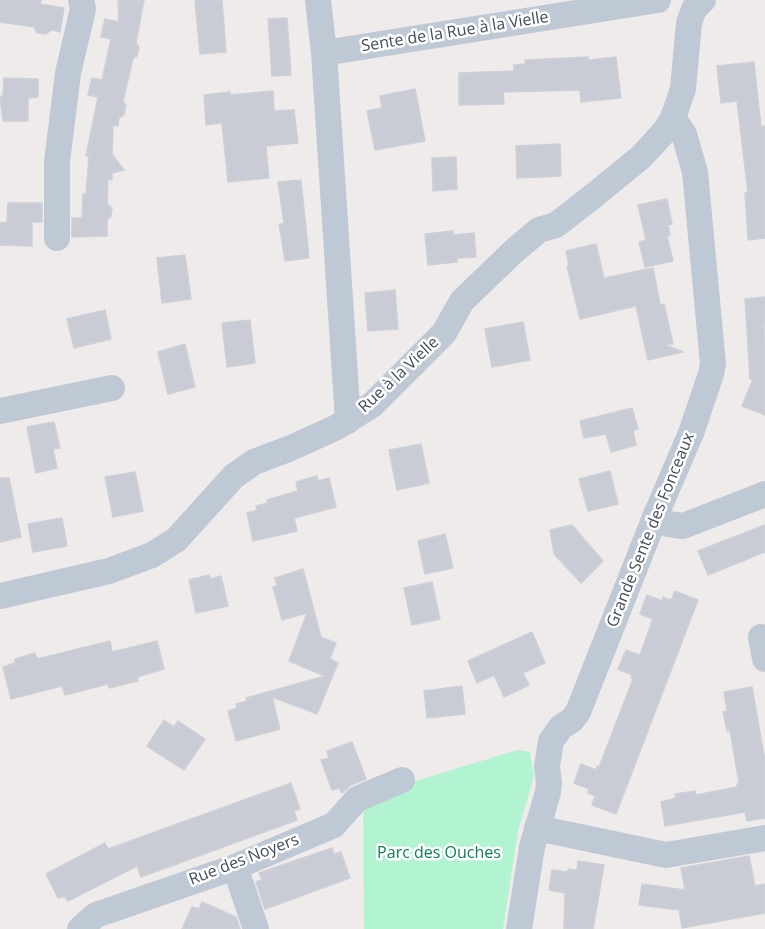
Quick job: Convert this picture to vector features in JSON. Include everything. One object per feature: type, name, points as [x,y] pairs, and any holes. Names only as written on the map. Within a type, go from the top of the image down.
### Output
[{"type":"street","points":[[57,238],[57,162],[68,73],[83,9],[81,0]]},
{"type":"street","points":[[318,0],[324,53],[348,421]]},
{"type":"street","name":"Sente de la Rue à la Vielle","points":[[324,53],[658,0]]},
{"type":"street","name":"Rue à la Vielle","points":[[0,596],[109,571],[152,555],[176,540],[234,476],[254,462],[291,448],[348,421],[372,405],[444,333],[462,301],[514,251],[539,230],[556,225],[632,164],[659,137],[673,118],[683,89],[689,23],[694,9],[703,0]]},
{"type":"street","name":"Grande Sente des Fonceaux","points":[[519,929],[537,828],[548,792],[547,766],[551,741],[561,727],[572,720],[578,712],[655,517],[691,433],[708,385],[712,364],[695,172],[684,134],[673,118]]},
{"type":"street","points":[[0,411],[112,388]]},
{"type":"street","points":[[655,517],[668,524],[682,526],[765,494]]},
{"type":"street","name":"Rue des Noyers","points":[[80,929],[96,915],[235,867],[334,825],[357,799],[402,780]]},
{"type":"street","points":[[537,828],[666,855],[765,838]]},
{"type":"street","points":[[235,867],[256,929]]},
{"type":"green space","name":"Parc des Ouches","points":[[517,750],[530,752],[534,776],[518,831],[503,929],[364,929],[363,797]]},
{"type":"building","points":[[0,0],[41,0],[40,4],[64,8],[60,32],[52,30],[46,34],[37,33],[34,27],[0,22]]},
{"type":"building","points":[[118,0],[144,0],[136,43],[139,47],[137,56],[133,58],[123,102],[126,106],[124,115],[119,118],[118,126],[113,125],[112,154],[124,170],[112,173],[112,180],[108,179],[107,204],[112,208],[111,216],[107,220],[107,236],[72,237],[72,218],[82,218],[89,156],[86,156],[98,97],[88,95],[92,78],[102,80],[111,39],[101,37],[105,19],[119,22]]},
{"type":"building","points":[[195,0],[222,0],[226,52],[200,54]]},
{"type":"building","points":[[287,18],[291,75],[272,76],[268,19]]},
{"type":"building","points":[[588,57],[588,60],[616,57],[621,98],[581,102],[580,90],[503,92],[504,104],[459,105],[459,73],[514,71],[514,65],[526,64],[525,60]]},
{"type":"building","points":[[754,62],[761,127],[765,126],[765,238],[748,240],[745,193],[748,193],[737,101],[721,103],[717,66]]},
{"type":"building","points":[[4,78],[38,79],[38,97],[28,98],[28,121],[3,121],[0,98],[3,95]]},
{"type":"building","points":[[415,89],[425,141],[375,150],[367,111],[382,108],[380,96]]},
{"type":"building","points":[[273,91],[274,111],[294,110],[298,143],[266,146],[269,178],[228,182],[222,123],[206,125],[204,95]]},
{"type":"building","points":[[560,144],[561,176],[517,178],[516,146]]},
{"type":"building","points":[[456,157],[457,189],[433,191],[432,158]]},
{"type":"building","points":[[301,180],[309,258],[285,261],[279,224],[284,224],[278,182]]},
{"type":"building","points":[[667,199],[672,224],[668,225],[670,235],[667,236],[673,261],[645,267],[639,242],[646,240],[638,205]]},
{"type":"building","points":[[8,203],[42,203],[42,222],[32,222],[32,246],[0,245],[0,223],[7,222]]},
{"type":"building","points":[[453,231],[453,235],[474,233],[476,257],[457,258],[457,262],[428,265],[425,234]]},
{"type":"building","points":[[596,244],[604,278],[653,268],[660,305],[664,304],[673,344],[663,344],[683,352],[648,360],[636,306],[580,319],[567,266],[569,266],[566,251]]},
{"type":"building","points":[[185,255],[191,299],[162,303],[157,258]]},
{"type":"building","points":[[395,290],[398,329],[368,331],[365,293]]},
{"type":"building","points":[[765,297],[765,415],[742,406],[753,379],[750,379],[745,299]]},
{"type":"building","points":[[105,310],[111,339],[74,348],[67,319]]},
{"type":"building","points":[[250,320],[255,363],[227,367],[222,323]]},
{"type":"building","points":[[523,322],[530,360],[492,367],[485,329]]},
{"type":"building","points":[[185,344],[195,387],[168,394],[158,352]]},
{"type":"building","points":[[632,408],[638,429],[633,430],[636,445],[611,452],[606,434],[584,438],[580,421]]},
{"type":"building","points":[[54,422],[60,448],[53,449],[57,468],[36,473],[27,427]]},
{"type":"building","points":[[421,444],[429,483],[397,490],[389,450]]},
{"type":"building","points":[[610,471],[618,504],[588,511],[579,479]]},
{"type":"building","points":[[135,472],[143,511],[113,517],[105,477]]},
{"type":"building","points":[[317,476],[318,481],[329,478],[336,507],[294,518],[297,531],[253,541],[247,513],[257,510],[256,506],[268,503],[267,500],[298,491],[296,482]]},
{"type":"building","points":[[0,478],[9,478],[21,537],[0,542]]},
{"type":"building","points":[[62,518],[67,546],[33,552],[28,524]]},
{"type":"building","points":[[572,525],[603,561],[581,583],[554,554],[550,530]]},
{"type":"building","points":[[765,525],[765,552],[708,575],[698,551]]},
{"type":"building","points":[[445,534],[453,568],[425,574],[418,541]]},
{"type":"building","points":[[303,569],[321,637],[336,643],[330,659],[338,663],[317,714],[272,697],[280,729],[236,741],[228,711],[237,708],[236,704],[247,701],[246,698],[325,676],[289,661],[307,613],[282,620],[273,587],[277,586],[275,578]]},
{"type":"building","points":[[209,575],[210,579],[221,576],[228,606],[196,613],[189,580]]},
{"type":"building","points":[[432,582],[440,619],[412,625],[404,588]]},
{"type":"building","points":[[675,591],[698,600],[616,814],[592,805],[595,796],[588,793],[589,789],[574,783],[581,764],[596,770],[597,766],[599,767],[633,679],[632,675],[618,669],[626,650],[640,655],[653,619],[640,614],[647,595],[662,601],[663,597],[671,600]]},
{"type":"building","points":[[532,632],[545,663],[523,673],[529,685],[504,697],[494,675],[477,683],[468,661]]},
{"type":"building","points":[[110,641],[112,652],[157,641],[164,669],[137,677],[138,681],[109,688],[108,684],[65,695],[62,686],[11,699],[3,667],[15,663],[15,659],[35,653],[37,659]]},
{"type":"building","points":[[462,686],[465,714],[427,718],[424,691]]},
{"type":"building","points":[[752,687],[765,761],[765,818],[747,821],[745,812],[665,826],[661,802],[676,798],[675,794],[695,791],[696,795],[737,787],[739,784],[730,730],[727,731],[723,712],[727,711],[724,692]]},
{"type":"building","points":[[164,720],[174,727],[178,721],[205,739],[184,770],[147,746]]},
{"type":"building","points":[[352,742],[366,779],[351,785],[342,793],[339,788],[332,790],[321,760],[329,758],[327,751]]},
{"type":"building","points":[[291,783],[300,809],[294,811],[297,820],[141,877],[137,866],[68,901],[64,896],[58,898],[46,874],[105,843],[108,849]]},
{"type":"building","points":[[332,848],[334,854],[341,852],[350,878],[265,909],[256,882],[262,880],[259,873]]},
{"type":"building","points":[[749,856],[755,886],[765,884],[765,913],[682,928],[679,910],[639,905],[642,884],[685,890],[681,868]]},
{"type":"building","points":[[578,861],[604,865],[593,929],[564,929],[565,893],[549,890],[552,870],[568,872],[568,869],[577,870]]},
{"type":"building","points":[[202,902],[236,917],[240,929],[182,929],[192,907],[199,909]]}]
